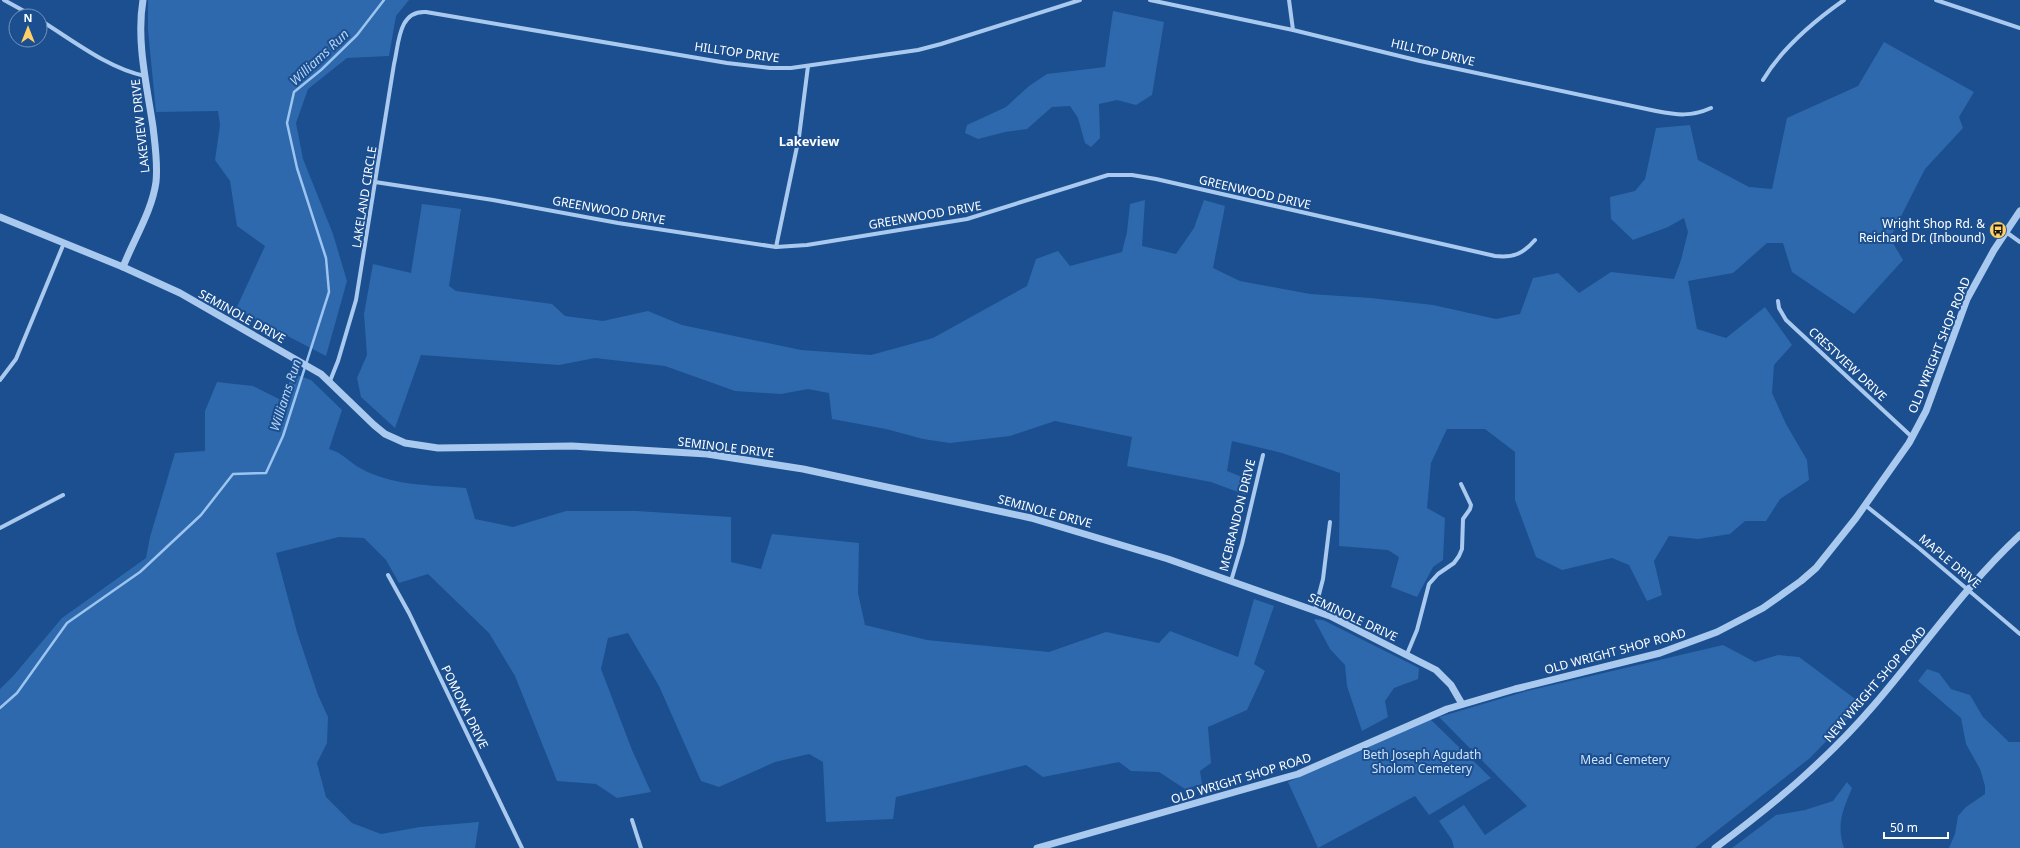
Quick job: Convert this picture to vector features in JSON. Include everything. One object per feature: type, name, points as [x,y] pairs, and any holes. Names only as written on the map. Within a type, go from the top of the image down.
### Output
[{"type":"street","points":[[4,0],[18,8]]},
{"type":"street","name":"LAKEVIEW DRIVE","points":[[123,266],[153,196],[156,182],[156,155],[145,76],[141,32],[143,0]]},
{"type":"street","name":"HILLTOP DRIVE","points":[[410,15],[422,11],[770,68],[808,66],[918,50],[1080,0]]},
{"type":"street","name":"HILLTOP DRIVE","points":[[1150,0],[1293,30],[1420,61],[1680,116],[1690,115],[1711,108]]},
{"type":"street","points":[[1290,0],[1293,30]]},
{"type":"street","points":[[1763,80],[1782,54],[1801,35],[1844,0]]},
{"type":"street","points":[[1936,0],[2020,28]]},
{"type":"street","name":"LAKELAND CIRCLE","points":[[330,381],[338,361],[356,300],[402,26],[410,15]]},
{"type":"street","points":[[48,25],[113,65],[133,74],[145,76]]},
{"type":"street","points":[[776,247],[799,137],[808,66]]},
{"type":"street","name":"GREENWOOD DRIVE","points":[[375,182],[776,247],[807,245],[967,219],[1093,180],[1120,174],[1156,179],[1495,256],[1514,256],[1522,253],[1535,240]]},
{"type":"street","name":"OLD WRIGHT SHOP ROAD","points":[[1037,848],[1298,774],[1422,719],[1462,704],[1660,652],[1717,632],[1763,608],[1802,581],[1835,545],[1865,505],[1912,437],[1926,411],[1967,299],[1980,272],[2020,211]]},
{"type":"street","name":"SEMINOLE DRIVE","points":[[0,217],[123,266],[180,293],[316,370],[330,381],[385,434],[396,440],[421,446],[438,448],[516,446],[657,450],[754,461],[1060,525],[1231,580],[1315,610],[1365,632],[1436,670],[1445,678],[1462,704]]},
{"type":"street","points":[[2006,232],[2020,242]]},
{"type":"street","points":[[0,380],[16,359],[64,242]]},
{"type":"street","name":"CRESTVIEW DRIVE","points":[[1778,300],[1779,308],[1786,320],[1912,437]]},
{"type":"street","name":"MCBRANDON DRIVE","points":[[1231,580],[1242,544],[1263,455]]},
{"type":"street","points":[[1407,654],[1417,630],[1429,584],[1438,574],[1454,563],[1462,549],[1461,525],[1471,505],[1461,484]]},
{"type":"street","points":[[0,528],[64,495]]},
{"type":"street","name":"MAPLE DRIVE","points":[[1865,505],[2020,634]]},
{"type":"street","points":[[1315,610],[1323,579],[1330,522]]},
{"type":"street","name":"NEW WRIGHT SHOP ROAD","points":[[1715,848],[1775,803],[1822,761],[1875,704],[1986,569],[2020,535]]},
{"type":"street","name":"POMONA DRIVE","points":[[388,575],[409,613],[522,848]]},
{"type":"street","points":[[632,820],[641,848]]},
{"type":"green space","points":[[148,0],[409,0],[396,16],[389,56],[347,58],[308,89],[296,123],[303,159],[333,234],[347,281],[326,356],[236,309],[265,246],[237,226],[230,181],[215,160],[220,125],[218,111],[156,112],[148,30]]},
{"type":"green space","points":[[1113,11],[1164,22],[1152,95],[1136,105],[1117,100],[1099,104],[1100,138],[1091,147],[1085,143],[1078,118],[1070,106],[1052,107],[1027,129],[1005,132],[978,139],[965,133],[967,125],[1006,107],[1029,86],[1047,74],[1105,67]]},
{"type":"green space","points":[[1884,42],[1974,92],[1959,117],[1963,128],[1925,169],[1890,238],[1903,260],[1854,314],[1792,272],[1783,243],[1767,243],[1733,273],[1688,281],[1697,329],[1726,338],[1765,307],[1792,345],[1774,365],[1772,393],[1786,424],[1807,460],[1809,480],[1780,499],[1766,521],[1745,521],[1730,534],[1698,539],[1669,536],[1654,561],[1662,595],[1647,601],[1629,565],[1612,558],[1562,570],[1536,557],[1515,500],[1515,452],[1485,429],[1447,429],[1431,463],[1427,508],[1445,518],[1443,560],[1433,567],[1417,597],[1391,587],[1399,557],[1388,550],[1339,546],[1340,473],[1282,453],[1232,441],[1227,471],[1247,479],[1246,495],[1211,482],[1127,466],[1132,437],[1055,421],[1010,436],[950,443],[923,439],[886,429],[832,419],[829,393],[808,389],[781,394],[735,391],[665,366],[595,358],[559,365],[421,355],[395,428],[361,397],[357,378],[367,355],[364,314],[373,264],[411,273],[422,204],[461,209],[449,286],[456,291],[552,304],[565,316],[603,321],[648,311],[682,325],[801,350],[871,355],[933,338],[1027,286],[1036,259],[1058,251],[1070,266],[1122,252],[1127,232],[1130,204],[1145,200],[1142,246],[1176,254],[1194,228],[1204,200],[1225,206],[1213,268],[1240,281],[1310,294],[1371,298],[1433,305],[1496,319],[1520,314],[1533,278],[1558,273],[1579,293],[1611,272],[1674,279],[1681,260],[1688,232],[1684,218],[1668,227],[1633,240],[1611,219],[1610,197],[1635,191],[1645,179],[1656,128],[1690,125],[1698,160],[1749,187],[1772,189],[1787,118],[1858,86]]},
{"type":"green space","points":[[292,373],[311,380],[342,410],[329,449],[338,453],[360,468],[385,478],[412,484],[466,488],[475,519],[513,527],[566,511],[637,511],[731,517],[731,562],[761,569],[772,534],[859,543],[858,593],[865,625],[927,640],[1049,652],[1106,632],[1159,643],[1170,631],[1238,657],[1254,599],[1274,606],[1254,664],[1265,671],[1247,710],[1208,727],[1211,763],[1200,771],[1202,784],[1185,789],[1159,772],[1131,771],[1119,762],[1043,777],[1026,765],[896,797],[893,819],[826,822],[823,762],[809,754],[775,762],[719,787],[701,781],[659,686],[628,633],[608,638],[601,669],[632,750],[651,792],[617,798],[596,784],[557,781],[515,676],[489,633],[428,574],[399,583],[386,560],[364,538],[339,537],[276,553],[297,632],[318,695],[328,717],[327,743],[317,763],[326,797],[352,823],[381,834],[420,827],[479,822],[475,848],[0,848],[0,689],[14,675],[62,618],[146,558],[150,537],[175,453],[205,451],[205,411],[217,382],[253,386],[283,401]]},
{"type":"green space","points":[[1314,619],[1323,620],[1419,668],[1418,679],[1394,688],[1385,701],[1388,717],[1362,731],[1347,686],[1345,665],[1330,649]]},
{"type":"green space","name":"Mead Cemetery","points":[[1723,645],[1755,662],[1778,655],[1799,657],[1862,704],[1810,758],[1695,848],[1454,848],[1452,840],[1439,821],[1464,805],[1485,835],[1527,806],[1439,717],[1527,691]]},
{"type":"green space","points":[[1927,669],[1939,673],[1951,689],[1970,695],[1983,717],[2009,742],[2020,742],[2020,848],[1949,848],[1955,834],[1958,816],[1966,807],[1985,794],[1985,786],[1980,769],[1966,744],[1961,718],[1918,681]]},
{"type":"green space","name":"Beth Joseph Agudath Sholom Cemetery","points":[[1429,718],[1491,778],[1429,815],[1415,796],[1318,848],[1288,782]]},
{"type":"green space","points":[[1847,782],[1852,788],[1843,810],[1841,824],[1844,848],[1732,848],[1776,815],[1805,810],[1833,801]]},
{"type":"waterway","name":"Williams Run","points":[[0,708],[17,693],[67,623],[140,572],[201,515],[233,474],[266,473],[283,436],[329,292],[326,258],[297,168],[287,123],[294,92],[321,70],[357,35],[384,0]]},
{"type":"place","name":"Wright Shop Rd. & Reichard Dr. (Inbound)","points":[[1998,230]]},
{"type":"district","name":"Lakeview","points":[[809,141]]}]
